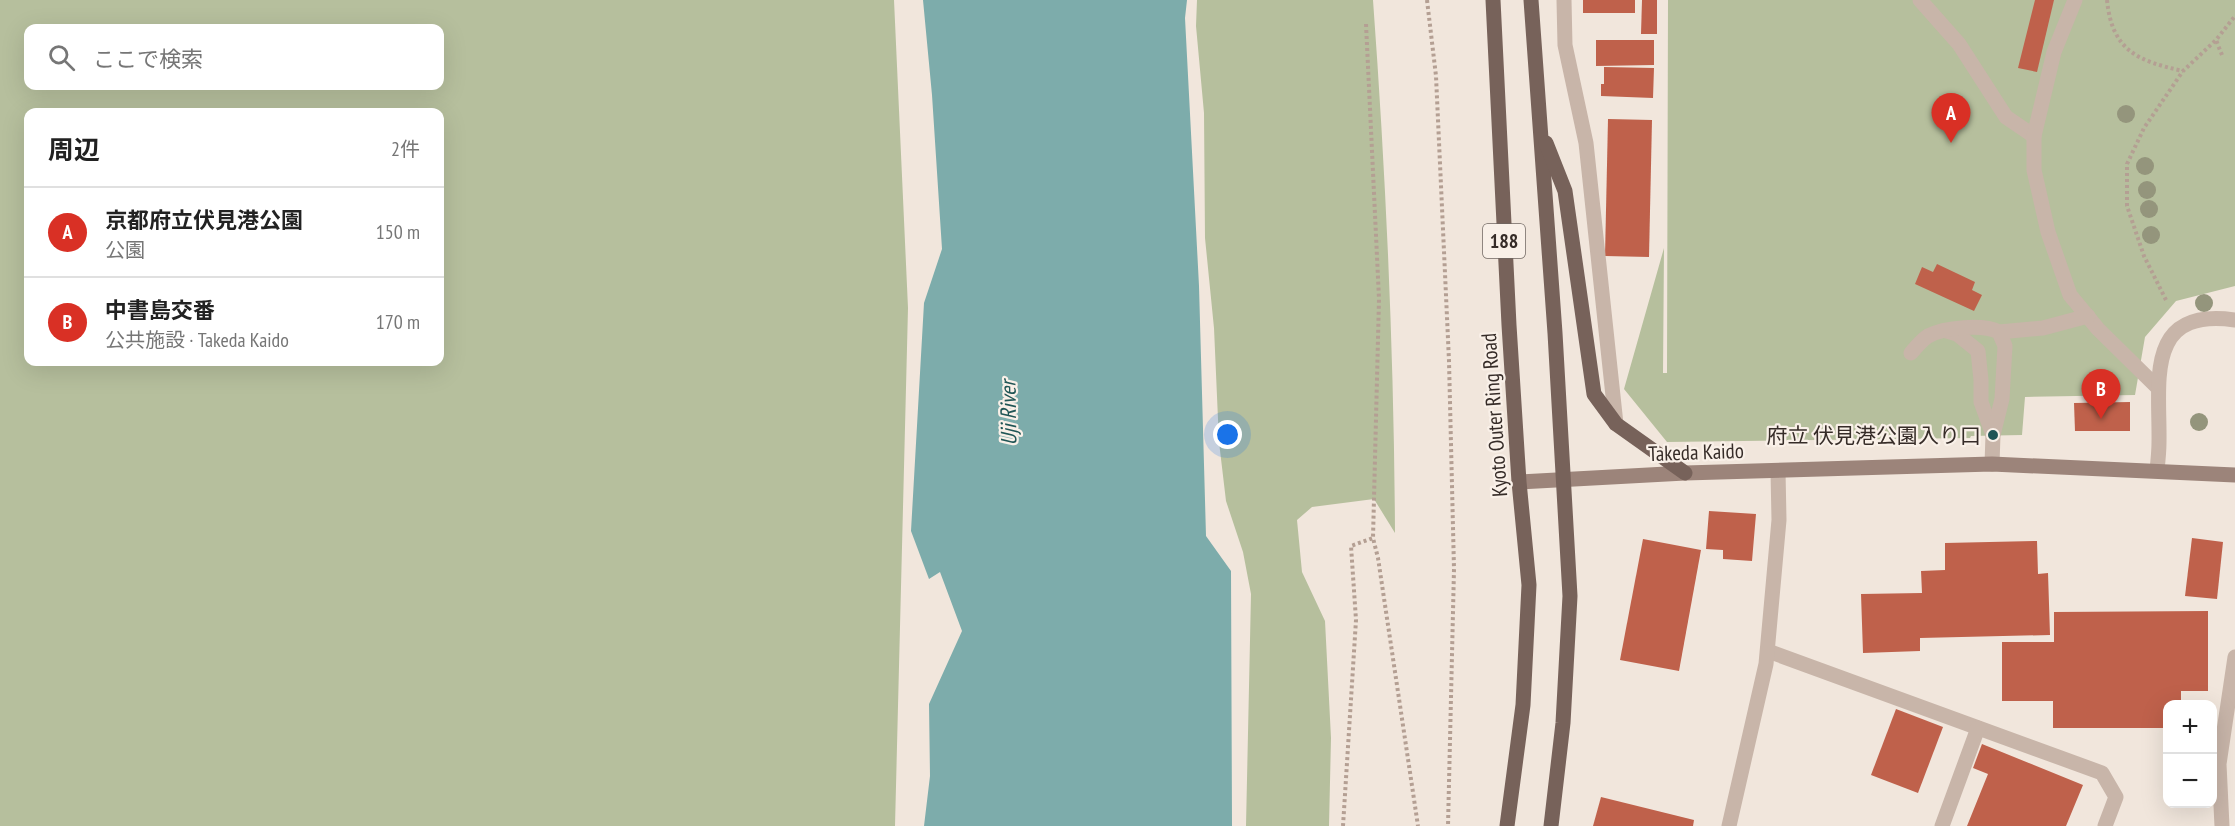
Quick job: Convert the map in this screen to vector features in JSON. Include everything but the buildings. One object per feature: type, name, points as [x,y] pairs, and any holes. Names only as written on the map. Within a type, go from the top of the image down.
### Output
[{"type":"main road","name":"Kyoto Outer Ring Road","points":[[1493,0],[1499,151],[1519,482],[1529,585],[1524,705],[1506,826]]},
{"type":"main road","name":"188","points":[[1530,0],[1564,479],[1570,596],[1563,723],[1551,826]]},
{"type":"main road","points":[[1540,129],[1565,191],[1594,394],[1616,424],[1685,473]]},
{"type":"main road","name":"Takeda Kaido","points":[[1519,482],[1685,473],[1992,464],[2235,475]]},
{"type":"street","points":[[1564,0],[1565,45],[1586,143],[1616,424]]},
{"type":"street","points":[[1920,0],[1959,44],[2006,117],[2034,136]]},
{"type":"street","points":[[2074,0],[2054,52],[2034,136],[2034,170],[2048,232],[2070,295],[2157,387]]},
{"type":"street","points":[[1911,353],[1927,337],[1944,330],[1989,327],[2000,332],[2043,328],[2088,316]]},
{"type":"street","points":[[2157,470],[2159,443],[2157,387],[2160,363],[2169,339],[2178,329],[2198,320],[2219,318],[2235,320]]},
{"type":"street","points":[[1944,330],[1957,334],[1978,351],[1981,402],[1993,435]]},
{"type":"street","points":[[1992,464],[1993,435],[2002,399],[2005,346],[2000,332]]},
{"type":"street","points":[[1729,826],[1768,651],[1779,520],[1779,471]]},
{"type":"street","points":[[1768,651],[2102,773],[2116,797],[2105,826]]},
{"type":"street","points":[[2222,826],[2219,764],[2235,657]]},
{"type":"street","points":[[1942,826],[1978,728]]},
{"type":"path","points":[[1427,0],[1436,76],[1450,373],[1454,569],[1448,826]]},
{"type":"path","points":[[2107,0],[2109,17],[2116,38],[2126,50],[2155,64],[2183,71]]},
{"type":"path","points":[[2166,300],[2144,256],[2127,206],[2127,164],[2144,128],[2183,71],[2216,40],[2235,16]]},
{"type":"path","points":[[1366,24],[1379,299],[1373,538],[1378,558],[1418,826]]},
{"type":"path","points":[[2216,40],[2222,55]]},
{"type":"path","points":[[1343,826],[1356,620],[1351,546],[1373,538]]},
{"type":"green space","points":[[0,0],[894,0],[908,308],[895,826],[0,826]]},
{"type":"green space","points":[[1197,0],[1373,0],[1388,266],[1395,533],[1374,499],[1312,507],[1297,520],[1302,572],[1325,621],[1331,738],[1329,826],[1246,826],[1251,594],[1243,552],[1226,501],[1219,442],[1214,328],[1205,238],[1204,113],[1196,26]]},
{"type":"green space","points":[[1668,0],[2235,0],[2235,286],[2176,301],[2145,337],[2135,395],[2025,397],[2022,435],[1971,436],[1970,438],[1667,442],[1624,389],[1664,248],[1663,373],[1667,373]]},
{"type":"water","name":"Uji River","points":[[923,0],[1187,0],[1185,18],[1199,286],[1206,536],[1231,571],[1232,826],[924,826],[930,776],[929,704],[962,631],[940,572],[929,579],[911,531],[924,303],[942,249]]},
{"type":"place","name":"京都府立伏見港公園","points":[[1951,143]]},
{"type":"place","name":"中書島交番","points":[[2101,419]]},
{"type":"place","name":"府立 伏見港公園入り口","points":[[1993,435]]}]
